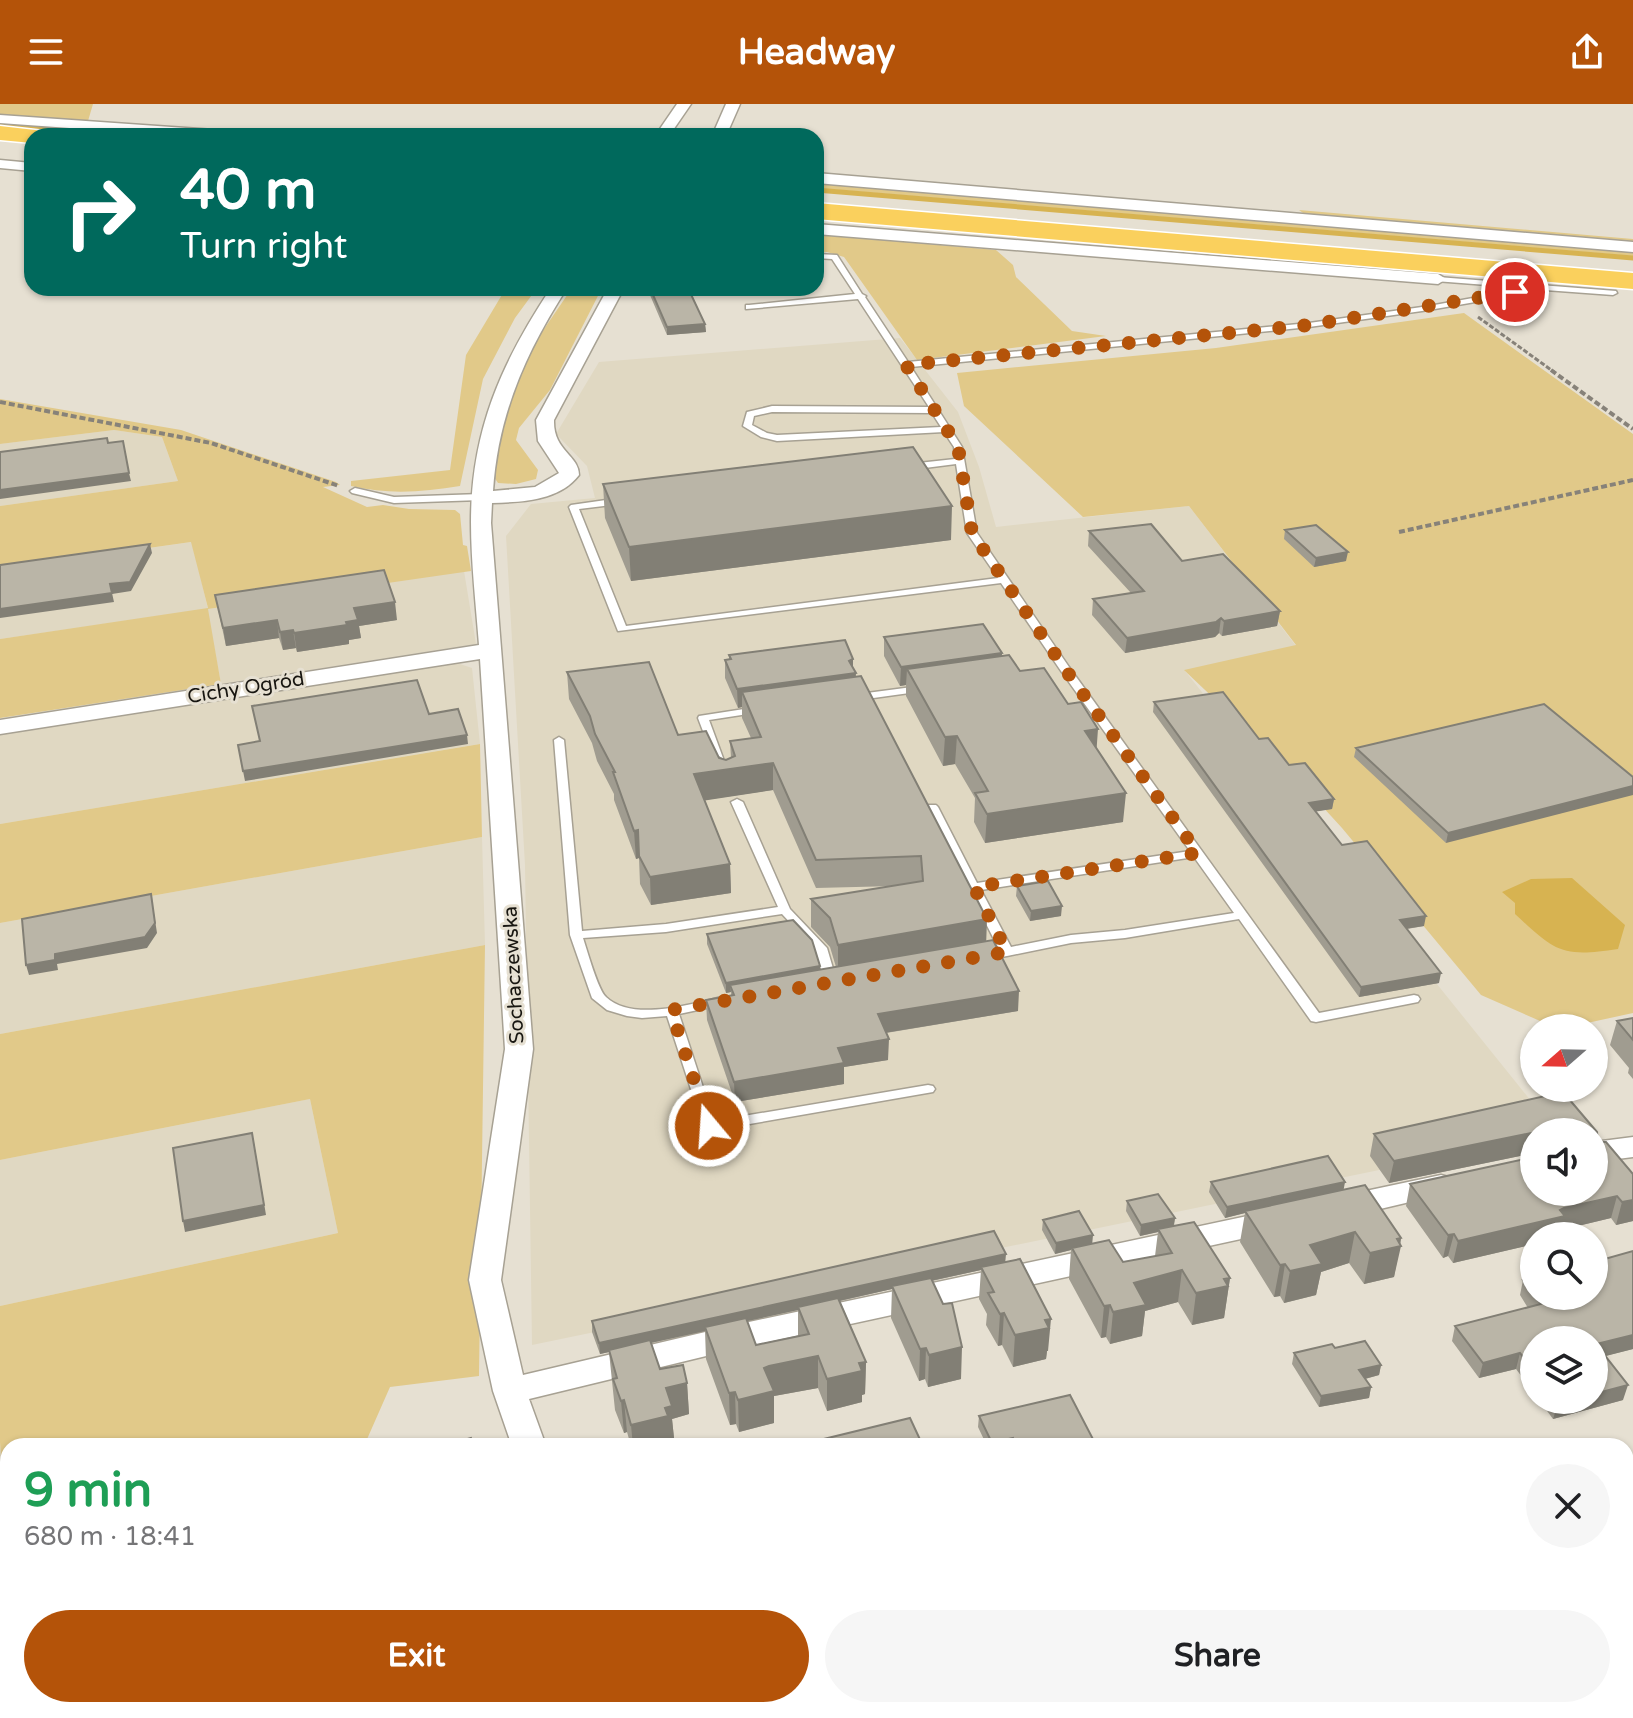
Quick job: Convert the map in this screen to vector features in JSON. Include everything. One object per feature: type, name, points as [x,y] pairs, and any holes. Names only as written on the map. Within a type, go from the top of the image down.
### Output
[{"type":"highway","points":[[0,133],[24,135]]},
{"type":"highway","points":[[0,148],[24,150]]},
{"type":"highway","points":[[824,197],[1633,265]]},
{"type":"highway","points":[[824,212],[1623,287]]},
{"type":"street","points":[[668,128],[684,104]]},
{"type":"street","points":[[722,128],[733,104]]},
{"type":"street","points":[[0,119],[129,128]]},
{"type":"street","points":[[0,164],[24,166]]},
{"type":"street","points":[[824,179],[1633,247]]},
{"type":"street","points":[[824,230],[1438,279]]},
{"type":"street","name":"Sochaczewska","points":[[526,1438],[510,1391],[485,1280],[519,1049],[492,650],[481,557],[481,497],[495,409],[502,385],[532,327],[553,296]]},
{"type":"street","points":[[481,497],[544,490],[563,482],[569,475],[569,468],[547,444],[543,433],[545,420],[612,296]]},
{"type":"street","name":"Cichy Ogród","points":[[0,727],[492,650]]},
{"type":"street","points":[[1608,1150],[1633,1147]]},
{"type":"street","points":[[510,1391],[735,1337],[1473,1179]]},
{"type":"lane","points":[[824,256],[834,257],[862,296],[958,447],[972,533],[1065,669],[1316,1018],[1414,999]]},
{"type":"lane","points":[[1438,279],[1543,288],[1623,287]]},
{"type":"lane","points":[[1438,279],[1456,289],[1460,297],[1458,302]]},
{"type":"lane","points":[[906,365],[1309,325],[1543,288]]},
{"type":"lane","points":[[749,307],[862,296]]},
{"type":"lane","points":[[936,410],[772,409],[750,414],[747,426],[777,438],[947,429]]},
{"type":"lane","points":[[900,468],[961,461]]},
{"type":"lane","points":[[355,491],[394,500],[481,497]]},
{"type":"lane","points":[[633,500],[574,507],[622,629],[1003,580]]},
{"type":"lane","points":[[1050,671],[1065,669]]},
{"type":"lane","points":[[845,699],[939,686]]},
{"type":"lane","points":[[722,769],[703,718],[766,709]]},
{"type":"lane","points":[[559,740],[576,935],[598,998],[610,1008],[625,1014],[729,1000]]},
{"type":"lane","points":[[737,802],[785,910],[821,948],[831,982]]},
{"type":"lane","points":[[932,807],[1007,952]]},
{"type":"lane","points":[[974,887],[1198,853]]},
{"type":"lane","points":[[576,935],[666,928],[785,910]]},
{"type":"lane","points":[[963,960],[1071,939],[1125,934],[1243,915]]},
{"type":"lane","points":[[816,985],[845,980]]},
{"type":"lane","points":[[671,1010],[709,1126],[928,1089]]},
{"type":"path","points":[[1458,302],[1633,429]]},
{"type":"path","points":[[0,402],[211,443],[355,491]]},
{"type":"path","points":[[1399,532],[1633,480]]},
{"type":"shaded area","points":[[0,104],[93,104],[88,121],[0,115]]},
{"type":"shaded area","points":[[824,183],[1633,251],[1633,256],[824,189]]},
{"type":"shaded area","points":[[1299,210],[1633,239],[1633,243],[1306,215]]},
{"type":"shaded area","points":[[824,235],[996,250],[1013,265],[1016,277],[1072,331],[1106,336],[917,360],[844,257],[824,252]]},
{"type":"shaded area","points":[[501,296],[531,296],[515,318],[483,379],[460,486],[406,492],[351,486],[351,481],[450,470],[466,355]]},
{"type":"shaded area","points":[[567,296],[598,296],[550,390],[519,428],[516,440],[538,470],[536,479],[516,484],[498,483],[492,474],[509,391],[531,348]]},
{"type":"shaded area","points":[[1464,313],[1633,434],[1633,1013],[1608,1018],[1608,1014],[1524,1014],[1481,995],[1342,828],[1289,770],[1184,670],[1296,645],[1189,506],[1083,517],[964,406],[957,373],[1216,348]]},
{"type":"shaded area","points":[[900,338],[958,412],[979,467],[996,527],[1189,506],[1296,646],[1185,671],[1520,1087],[1520,1102],[1532,1102],[1545,1118],[1520,1118],[1520,1141],[532,1345],[525,865],[506,536],[531,504],[595,498],[587,466],[556,434],[599,362]]},
{"type":"shaded area","points":[[0,399],[181,430],[336,482],[340,485],[323,487],[367,507],[383,505],[455,510],[460,514],[463,545],[467,546],[471,571],[208,609],[221,684],[0,718],[0,639],[208,608],[191,542],[0,569],[0,506],[178,481],[162,437],[114,430],[0,444]]},
{"type":"shaded area","points":[[114,430],[162,437],[178,481],[0,506],[0,444]]},
{"type":"shaded area","points":[[192,542],[208,609],[464,571],[476,644],[221,684],[207,609],[0,639],[0,569]]},
{"type":"shaded area","points":[[457,663],[472,668],[480,744],[0,824],[0,734]]},
{"type":"shaded area","points":[[480,744],[482,837],[0,923],[0,824]]},
{"type":"shaded area","points":[[482,837],[485,945],[0,1034],[0,923]]},
{"type":"shaded area","points":[[1572,878],[1625,925],[1618,949],[1583,953],[1560,949],[1515,914],[1515,903],[1502,892],[1531,879]]},
{"type":"shaded area","points":[[485,945],[479,1376],[390,1387],[368,1438],[0,1438],[0,1306],[338,1233],[310,1099],[0,1160],[0,1034]]},
{"type":"shaded area","points":[[310,1099],[338,1233],[0,1306],[0,1160]]},
{"type":"building","points":[[653,296],[692,296],[705,324],[667,327]]},
{"type":"building","points":[[107,438],[108,443],[123,441],[129,473],[0,490],[0,452]]},
{"type":"building","points":[[913,447],[952,506],[629,547],[603,484]]},
{"type":"building","points":[[1151,524],[1182,561],[1223,554],[1280,611],[1224,621],[1221,618],[1216,622],[1127,638],[1093,599],[1144,591],[1089,531]]},
{"type":"building","points":[[1316,525],[1348,552],[1316,558],[1285,530]]},
{"type":"building","points":[[150,544],[130,582],[110,584],[112,593],[0,609],[0,565]]},
{"type":"building","points":[[384,570],[395,602],[354,608],[358,620],[346,622],[347,625],[294,633],[293,630],[280,632],[277,620],[223,628],[215,595]]},
{"type":"building","points":[[983,624],[1002,653],[901,667],[884,637]]},
{"type":"building","points":[[845,640],[853,659],[849,661],[856,673],[737,689],[725,660],[731,659],[729,655]]},
{"type":"building","points":[[1009,655],[1020,671],[1044,668],[1068,704],[1081,702],[1098,729],[1085,731],[1126,793],[987,814],[975,793],[988,791],[957,736],[945,737],[907,669]]},
{"type":"building","points":[[649,662],[678,735],[706,731],[719,758],[726,760],[735,756],[730,741],[761,737],[742,692],[861,676],[987,919],[838,945],[830,918],[811,899],[923,881],[921,856],[816,860],[773,763],[694,774],[730,864],[650,877],[639,856],[638,830],[634,831],[615,772],[567,672]]},
{"type":"building","points":[[417,680],[429,714],[458,709],[467,735],[243,771],[238,745],[260,741],[252,706]]},
{"type":"building","points":[[1223,692],[1259,739],[1268,738],[1289,765],[1305,763],[1334,799],[1309,803],[1342,845],[1367,841],[1426,916],[1400,920],[1441,973],[1361,987],[1154,702]]},
{"type":"building","points":[[1544,704],[1633,777],[1633,786],[1448,833],[1356,748]]},
{"type":"building","points":[[1048,881],[1062,906],[1031,911],[1017,886]]},
{"type":"building","points":[[151,894],[155,923],[145,937],[55,954],[55,960],[26,965],[22,919]]},
{"type":"building","points":[[793,920],[812,940],[820,966],[726,983],[707,934]]},
{"type":"building","points":[[993,940],[1019,991],[878,1014],[889,1039],[838,1048],[844,1063],[734,1082],[706,1000],[734,995],[730,985]]},
{"type":"building","points":[[1633,1018],[1633,1040],[1617,1021]]},
{"type":"building","points":[[1520,1102],[1572,1102],[1585,1118],[1520,1118],[1520,1135],[1394,1161],[1374,1134]]},
{"type":"building","points":[[252,1133],[264,1205],[183,1221],[173,1148]]},
{"type":"building","points":[[1608,1144],[1633,1174],[1633,1200],[1622,1202],[1617,1196],[1608,1198]]},
{"type":"building","points":[[1328,1156],[1345,1182],[1227,1207],[1211,1182]]},
{"type":"building","points":[[1520,1160],[1520,1206],[1573,1206],[1560,1210],[1565,1216],[1539,1222],[1520,1222],[1520,1227],[1458,1241],[1454,1234],[1448,1235],[1410,1184]]},
{"type":"building","points":[[1365,1185],[1401,1238],[1397,1239],[1401,1246],[1370,1253],[1355,1232],[1310,1245],[1322,1264],[1290,1271],[1285,1264],[1280,1265],[1245,1211]]},
{"type":"building","points":[[1158,1194],[1175,1218],[1141,1225],[1127,1201]]},
{"type":"building","points":[[1079,1211],[1093,1235],[1056,1243],[1043,1220]]},
{"type":"building","points":[[1194,1222],[1230,1278],[1224,1279],[1228,1286],[1196,1293],[1182,1270],[1134,1283],[1146,1305],[1113,1312],[1110,1305],[1104,1306],[1072,1248],[1109,1240],[1123,1262],[1172,1253],[1158,1229]]},
{"type":"building","points":[[994,1231],[1006,1254],[599,1343],[592,1321]]},
{"type":"building","points":[[1633,1251],[1633,1335],[1608,1341],[1608,1326],[1520,1326],[1520,1353],[1483,1363],[1455,1326],[1520,1309],[1608,1310],[1608,1258]]},
{"type":"building","points":[[1020,1259],[1051,1319],[1045,1320],[1049,1328],[1015,1335],[1004,1313],[1000,1314],[988,1293],[994,1292],[981,1267]]},
{"type":"building","points":[[931,1278],[943,1304],[952,1303],[962,1347],[929,1355],[926,1348],[920,1349],[892,1286]]},
{"type":"building","points":[[838,1298],[866,1362],[859,1363],[862,1371],[827,1379],[818,1356],[764,1368],[774,1391],[738,1400],[735,1392],[729,1393],[705,1327],[746,1318],[756,1345],[809,1334],[798,1307]]},
{"type":"building","points":[[650,1340],[660,1369],[683,1365],[687,1383],[666,1388],[672,1406],[665,1408],[668,1416],[631,1425],[624,1400],[621,1401],[613,1379],[617,1378],[609,1350]]},
{"type":"building","points":[[1365,1341],[1381,1365],[1359,1370],[1371,1387],[1321,1396],[1294,1353],[1332,1344],[1335,1348]]},
{"type":"building","points":[[1608,1359],[1628,1385],[1608,1390]]},
{"type":"building","points":[[1070,1395],[1092,1438],[990,1438],[979,1416]]},
{"type":"building","points":[[910,1418],[919,1438],[828,1438]]},
{"type":"waterway","points":[[0,126],[26,128]]},
{"type":"waterway","points":[[824,191],[1633,258]]},
{"type":"route","points":[[709,1126],[671,1010],[1007,952],[974,887],[1198,853],[1065,669],[972,533],[958,447],[906,365],[1309,325],[1515,292]]}]
